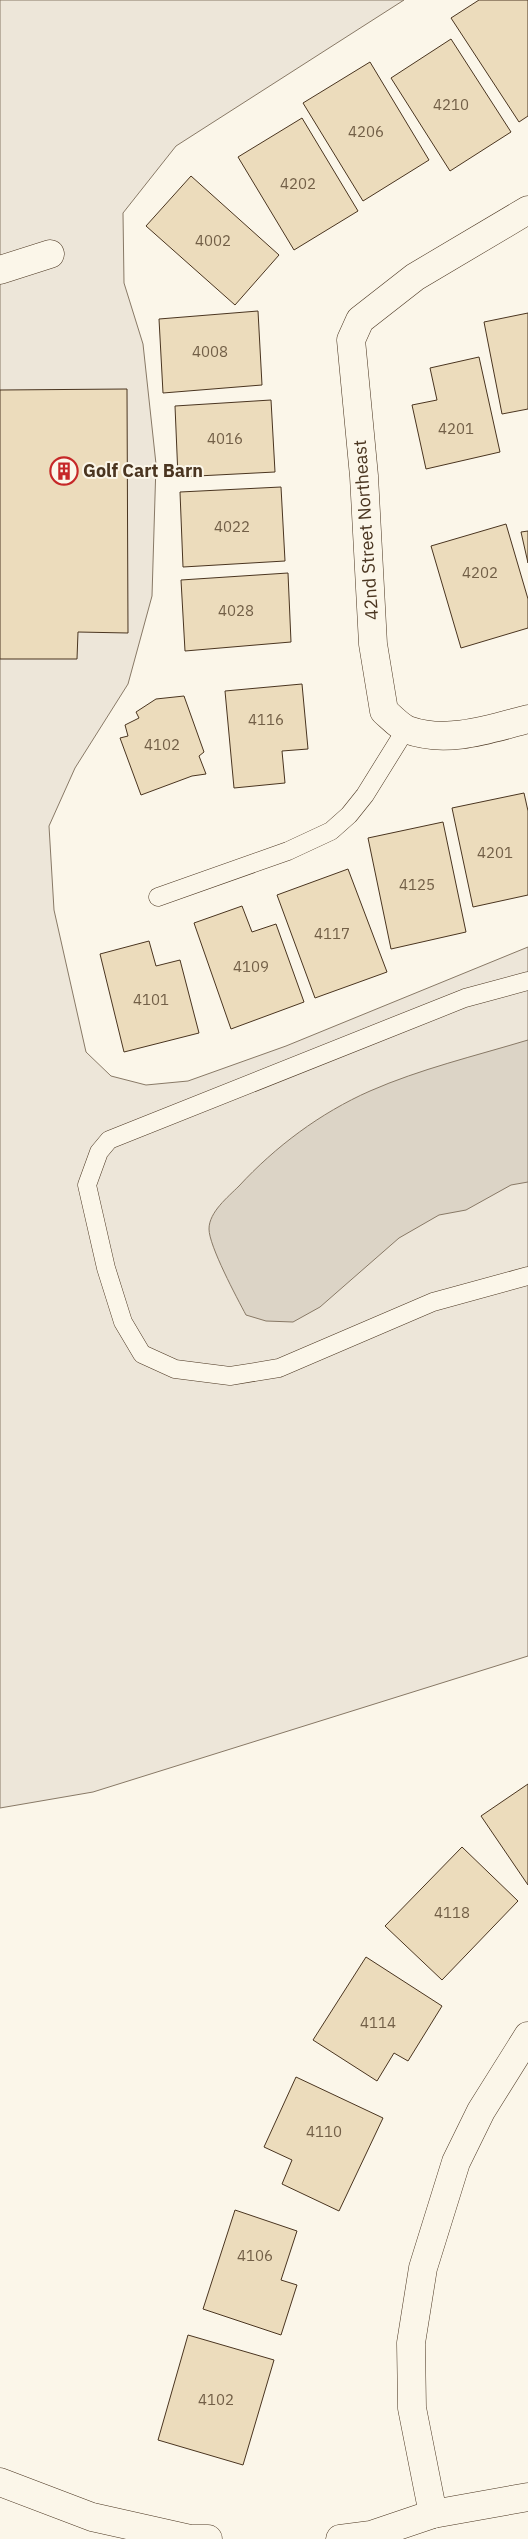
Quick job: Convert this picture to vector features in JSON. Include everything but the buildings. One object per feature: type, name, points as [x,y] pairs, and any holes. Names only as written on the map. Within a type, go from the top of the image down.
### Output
[{"type":"street","name":"42nd Street Northeast","points":[[406,730],[384,711],[373,644],[364,476],[351,340],[360,320],[415,277],[528,210]]},
{"type":"street","points":[[0,270],[50,254]]},
{"type":"street","points":[[406,730],[432,735],[473,733],[528,719]]},
{"type":"street","points":[[433,2514],[412,2408],[411,2343],[423,2268],[456,2162],[481,2111],[528,2036]]},
{"type":"street","points":[[0,2482],[92,2517],[190,2538],[208,2539]]},
{"type":"street","points":[[340,2539],[371,2535],[433,2514],[528,2497]]},
{"type":"lane","points":[[158,897],[288,851],[331,831],[349,815],[365,795],[406,730]]},
{"type":"lane","points":[[528,981],[465,998],[109,1140],[99,1152],[87,1185],[106,1268],[123,1322],[142,1354],[174,1369],[230,1376],[279,1368],[433,1302],[528,1276]]},
{"type":"shaded area","points":[[0,0],[404,0],[176,146],[123,213],[124,283],[143,344],[156,464],[152,596],[128,684],[75,768],[49,826],[54,910],[86,1052],[111,1076],[146,1085],[188,1081],[286,1046],[528,947],[528,1656],[93,1792],[0,1808]]},
{"type":"shaded area","points":[[528,1040],[528,1182],[511,1185],[466,1210],[439,1215],[399,1238],[320,1307],[293,1322],[266,1321],[246,1315],[218,1259],[209,1229],[212,1217],[216,1211],[253,1172],[299,1132],[351,1100],[408,1076]]},
{"type":"place","name":"Golf Cart Barn","points":[[64,471]]}]
